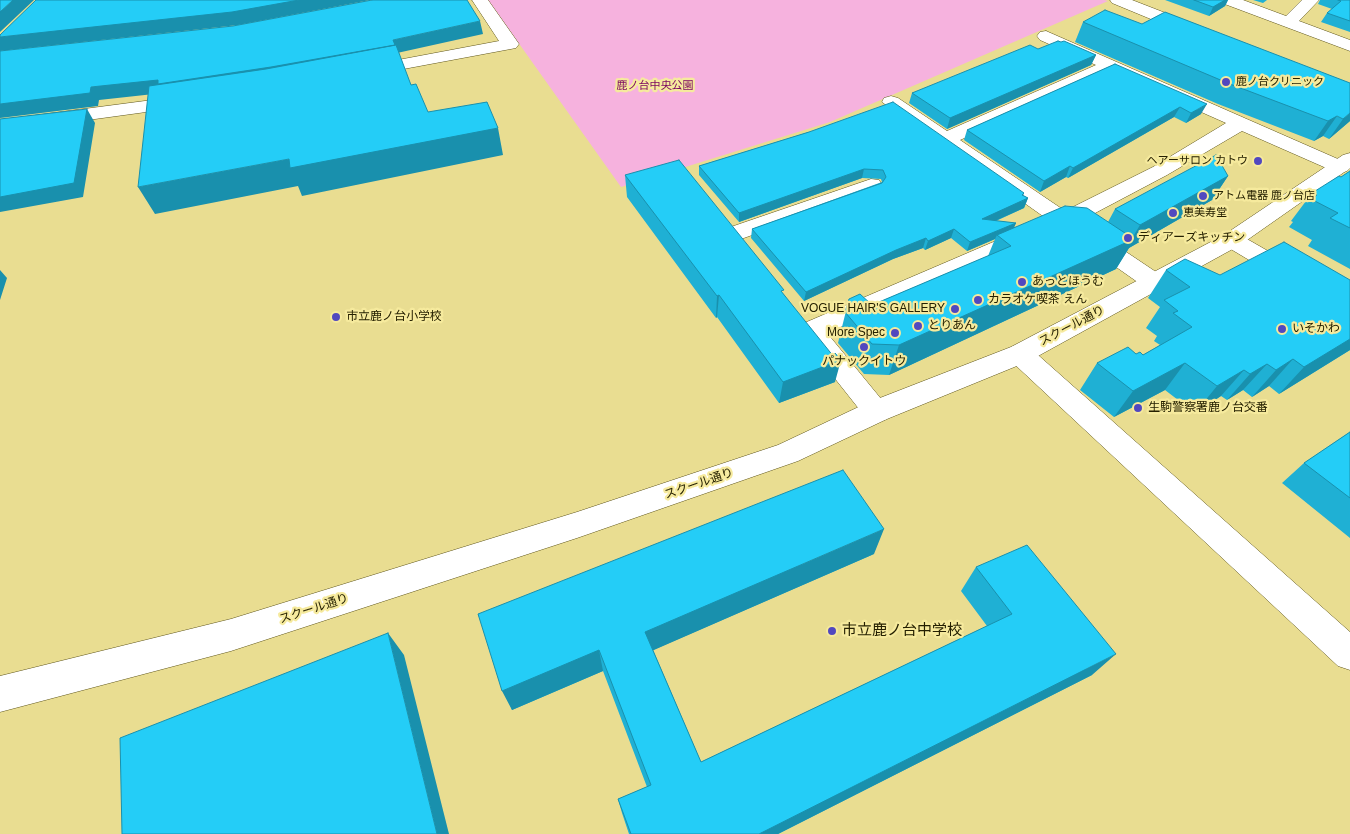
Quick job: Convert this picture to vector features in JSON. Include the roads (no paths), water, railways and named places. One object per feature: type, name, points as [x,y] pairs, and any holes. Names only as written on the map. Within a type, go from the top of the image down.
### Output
[{"type":"street","points":[[345,75],[510,44],[480,0]]},
{"type":"street","points":[[1118,0],[1205,35]]},
{"type":"street","points":[[1228,0],[1350,46]]},
{"type":"street","points":[[1288,23],[1311,0]]},
{"type":"street","points":[[1046,36],[1241,123],[1345,163]]},
{"type":"street","points":[[946,139],[1111,65]]},
{"type":"street","points":[[0,126],[202,99]]},
{"type":"street","points":[[891,102],[1154,282]]},
{"type":"street","points":[[877,412],[805,323],[1064,220],[1160,171],[1241,123]]},
{"type":"street","name":"スクール通り","points":[[0,694],[231,635],[568,528],[788,453],[877,412],[1020,354],[1232,240],[1345,163]]},
{"type":"street","points":[[751,256],[726,226],[871,185]]},
{"type":"street","points":[[1232,240],[1350,309]]},
{"type":"street","points":[[1020,354],[1350,654]]},
{"type":"place","name":"鹿ノ台クリニック","points":[[1226,82]]},
{"type":"place","name":"ヘアーサロン カトウ","points":[[1258,161]]},
{"type":"place","name":"アトム電器 鹿ノ台店","points":[[1203,196]]},
{"type":"place","name":"恵美寿堂","points":[[1173,213]]},
{"type":"place","name":"ディアーズキッチン","points":[[1128,238]]},
{"type":"place","name":"あっとほうむ","points":[[1022,282]]},
{"type":"place","name":"カラオケ喫茶 えん","points":[[978,300]]},
{"type":"place","name":"VOGUE HAIR'S GALLERY","points":[[955,309]]},
{"type":"place","name":"市立鹿ノ台小学校","points":[[336,317]]},
{"type":"place","name":"とりあん","points":[[918,326]]},
{"type":"place","name":"いそかわ","points":[[1282,329]]},
{"type":"place","name":"More Spec","points":[[895,333]]},
{"type":"place","name":"パナックイトウ","points":[[864,347]]},
{"type":"place","name":"生駒警察署鹿ノ台交番","points":[[1138,408]]},
{"type":"place","name":"市立鹿ノ台中学校","points":[[832,631]]},
{"type":"park label","name":"鹿ノ台中央公園","points":[[655,86]]}]
